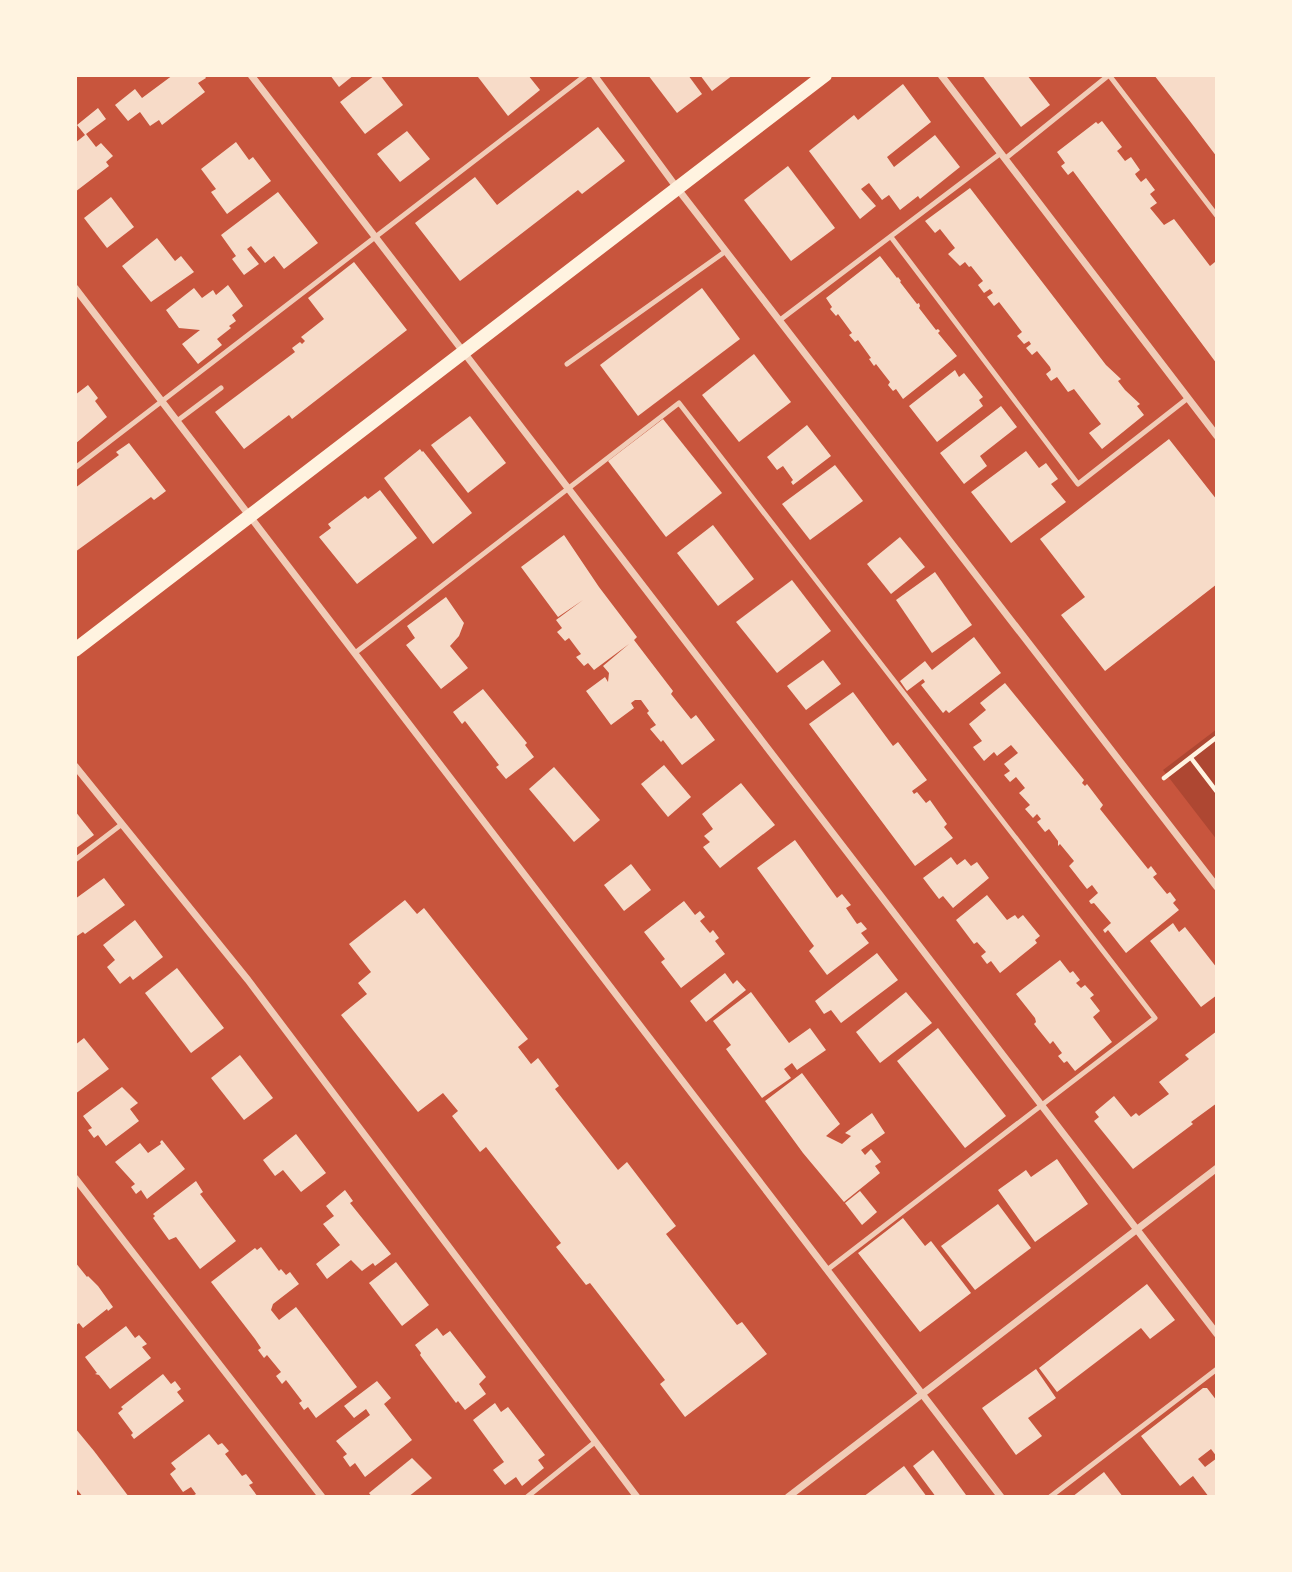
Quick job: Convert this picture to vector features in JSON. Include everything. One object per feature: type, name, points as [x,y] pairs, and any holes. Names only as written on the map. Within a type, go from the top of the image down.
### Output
[{"type":"main road","points":[[75,650],[825,75]]},
{"type":"street","points":[[251,75],[1217,1334]]},
{"type":"street","points":[[594,75],[677,188],[1217,887]]},
{"type":"street","points":[[941,75],[1217,436]]},
{"type":"street","points":[[75,288],[1001,1497]]},
{"type":"street","points":[[75,766],[248,979],[637,1497]]},
{"type":"street","points":[[788,1497],[1217,1168]]},
{"type":"street","points":[[75,1178],[322,1497]]},
{"type":"lane","points":[[75,468],[586,75]]},
{"type":"lane","points":[[780,320],[1109,75],[1217,216]]},
{"type":"lane","points":[[891,237],[1078,484],[1188,398]]},
{"type":"lane","points":[[567,364],[726,251]]},
{"type":"lane","points":[[177,421],[221,387]]},
{"type":"lane","points":[[355,653],[679,403],[1155,1018],[827,1270]]},
{"type":"lane","points":[[75,860],[122,824]]},
{"type":"lane","points":[[1050,1497],[1217,1369]]},
{"type":"lane","points":[[527,1497],[596,1442]]},
{"type":"path","points":[[1164,778],[1217,737]]},
{"type":"path","points":[[1191,758],[1217,792]]},
{"type":"shaded area","points":[[1217,729],[1217,840],[1163,770]]},
{"type":"building","points":[[173,75],[204,75],[206,78],[198,83],[205,92],[162,125],[159,120],[150,126],[140,112],[128,121],[115,105],[135,89],[142,98]]},
{"type":"building","points":[[330,75],[354,75],[339,87]]},
{"type":"building","points":[[375,75],[380,75],[403,105],[365,134],[340,102]]},
{"type":"building","points":[[528,75],[540,90],[508,116],[478,77]]},
{"type":"building","points":[[648,75],[688,75],[702,94],[677,113]]},
{"type":"building","points":[[700,75],[733,75],[712,91]]},
{"type":"building","points":[[982,75],[1027,75],[1050,105],[1021,127]]},
{"type":"building","points":[[1154,75],[1217,75],[1217,157],[1189,120]]},
{"type":"building","points":[[903,84],[931,122],[887,157],[894,167],[935,135],[960,167],[920,199],[918,196],[900,210],[889,195],[882,200],[869,183],[861,189],[876,206],[860,219],[809,151],[854,115],[858,120]]},
{"type":"building","points":[[98,108],[106,119],[86,134],[96,147],[101,143],[113,156],[106,162],[109,166],[75,192],[75,143],[85,135],[77,125]]},
{"type":"building","points":[[1102,121],[1122,147],[1117,151],[1125,161],[1131,157],[1140,170],[1135,174],[1137,177],[1141,182],[1146,178],[1155,190],[1150,194],[1157,203],[1150,208],[1164,225],[1174,219],[1210,266],[1215,262],[1217,264],[1217,364],[1073,171],[1068,175],[1061,166],[1065,163],[1057,152],[1096,122],[1098,124]]},
{"type":"building","points":[[598,127],[625,161],[582,194],[578,190],[460,281],[415,223],[475,177],[497,205]]},
{"type":"building","points":[[407,131],[430,159],[400,182],[377,154]]},
{"type":"building","points":[[236,142],[249,160],[253,157],[271,181],[227,214],[211,192],[216,189],[201,169]]},
{"type":"building","points":[[788,166],[835,228],[791,261],[744,200]]},
{"type":"building","points":[[970,188],[1106,365],[1121,379],[1118,381],[1125,390],[1140,404],[1137,406],[1144,415],[1102,449],[1089,433],[1101,424],[1074,389],[1068,392],[1057,377],[1051,381],[1046,374],[1051,370],[1050,367],[1037,351],[1032,355],[1026,348],[1031,344],[1029,341],[1024,344],[1017,336],[1022,332],[999,302],[994,306],[987,297],[993,293],[990,289],[984,293],[978,285],[983,281],[971,266],[965,262],[960,266],[948,254],[955,248],[940,229],[935,233],[925,221]]},
{"type":"building","points":[[278,192],[318,243],[284,269],[274,256],[265,263],[251,246],[247,249],[259,264],[244,275],[232,259],[236,256],[221,235]]},
{"type":"building","points":[[111,197],[134,227],[107,248],[84,218]]},
{"type":"building","points":[[157,238],[175,261],[181,256],[194,272],[151,302],[122,266]]},
{"type":"building","points":[[880,256],[917,304],[919,303],[919,308],[936,330],[940,331],[938,333],[957,356],[903,399],[896,389],[893,391],[888,385],[890,382],[876,364],[874,366],[858,340],[855,342],[849,335],[852,333],[838,314],[836,316],[830,309],[832,307],[826,298]]},
{"type":"building","points":[[354,262],[407,330],[292,419],[289,415],[244,449],[215,412],[295,352],[292,348],[305,341],[301,337],[324,319],[308,298]]},
{"type":"building","points":[[228,285],[243,306],[232,315],[236,321],[229,326],[231,328],[217,339],[222,345],[198,364],[182,344],[200,330],[179,328],[166,310],[194,288],[202,298],[213,290],[216,295]]},
{"type":"building","points":[[702,288],[740,339],[638,416],[600,365]]},
{"type":"building","points":[[754,354],[791,402],[739,442],[702,395]]},
{"type":"building","points":[[955,370],[959,377],[964,373],[983,397],[979,400],[983,406],[937,442],[909,406]]},
{"type":"building","points":[[88,385],[98,398],[95,401],[107,417],[75,444],[75,395]]},
{"type":"building","points":[[1001,406],[1017,427],[980,456],[987,466],[964,484],[940,453]]},
{"type":"building","points":[[470,416],[506,463],[468,493],[431,445]]},
{"type":"building","points":[[663,419],[722,493],[666,537],[608,461]]},
{"type":"building","points":[[807,425],[831,456],[793,485],[793,480],[783,466],[777,470],[767,457]]},
{"type":"building","points":[[1169,439],[1217,500],[1217,584],[1105,671],[1061,615],[1085,597],[1040,539]]},
{"type":"building","points":[[129,443],[166,491],[154,500],[151,497],[75,552],[75,488],[119,455],[116,452]]},
{"type":"building","points":[[420,449],[472,513],[433,544],[384,478]]},
{"type":"building","points":[[1026,451],[1039,468],[1046,463],[1058,479],[1051,484],[1066,502],[1011,543],[971,492]]},
{"type":"building","points":[[835,465],[863,501],[810,540],[782,504]]},
{"type":"building","points":[[380,490],[417,538],[357,584],[319,537],[331,528],[328,524],[365,496],[368,499]]},
{"type":"building","points":[[713,525],[754,579],[718,606],[677,553]]},
{"type":"building","points":[[564,535],[637,637],[634,640],[673,691],[671,694],[691,719],[696,715],[715,740],[682,765],[663,740],[661,742],[650,729],[656,725],[641,700],[631,703],[634,708],[611,725],[586,691],[605,677],[608,682],[609,673],[603,666],[629,644],[594,670],[588,663],[584,666],[576,657],[581,654],[569,638],[565,641],[557,632],[562,628],[556,620],[583,600],[558,617],[521,567]]},
{"type":"building","points":[[900,537],[925,567],[891,594],[867,564]]},
{"type":"building","points":[[935,572],[972,625],[932,653],[896,600]]},
{"type":"building","points":[[792,580],[831,631],[777,673],[736,622]]},
{"type":"building","points":[[446,597],[464,623],[459,636],[450,646],[468,668],[441,689],[406,645],[415,638],[407,626]]},
{"type":"building","points":[[974,637],[1001,673],[949,713],[946,710],[943,713],[921,685],[925,682],[923,679],[907,691],[900,681],[925,661],[932,670]]},
{"type":"building","points":[[823,660],[841,684],[806,710],[787,686]]},
{"type":"building","points":[[1005,683],[1084,780],[1082,783],[1085,786],[1087,784],[1103,805],[1100,809],[1148,869],[1151,866],[1157,874],[1153,877],[1167,894],[1170,892],[1176,900],[1173,903],[1179,910],[1126,953],[1108,930],[1105,933],[1103,930],[1111,923],[1094,903],[1089,901],[1098,893],[1092,885],[1087,889],[1069,866],[1074,861],[1060,844],[1058,846],[1058,841],[1049,829],[1045,832],[1037,822],[1041,819],[1037,814],[1033,818],[1025,809],[1030,805],[1019,793],[1025,788],[1016,777],[1010,782],[1004,775],[1010,771],[1004,764],[1018,753],[1011,745],[997,756],[994,752],[984,761],[973,747],[982,741],[969,724],[986,710],[980,703]]},
{"type":"building","points":[[483,689],[527,743],[525,745],[534,757],[506,779],[496,767],[499,765],[465,721],[462,724],[453,712]]},
{"type":"building","points":[[853,692],[893,746],[898,742],[927,780],[912,791],[914,794],[917,792],[926,803],[930,800],[947,824],[944,827],[953,838],[915,866],[809,724]]},
{"type":"building","points":[[664,765],[691,797],[668,817],[641,784]]},
{"type":"building","points":[[554,767],[600,820],[574,842],[529,789]]},
{"type":"building","points":[[741,783],[775,825],[720,868],[703,847],[710,842],[704,836],[713,829],[702,814]]},
{"type":"building","points":[[75,811],[94,835],[75,849]]},
{"type":"building","points":[[795,840],[837,898],[842,894],[851,905],[846,908],[857,924],[861,922],[867,929],[861,933],[869,943],[827,975],[809,951],[814,946],[757,868]]},
{"type":"building","points":[[951,857],[957,865],[965,859],[971,866],[977,862],[989,878],[953,908],[943,896],[939,899],[923,878]]},
{"type":"building","points":[[631,864],[651,890],[624,911],[604,885]]},
{"type":"building","points":[[104,878],[125,905],[85,934],[83,932],[77,936],[75,899]]},
{"type":"building","points":[[987,895],[1007,920],[1015,915],[1018,919],[1023,915],[1040,936],[1035,940],[1037,943],[1000,973],[991,961],[987,964],[981,956],[986,952],[977,942],[974,944],[956,920]]},
{"type":"building","points":[[405,900],[417,914],[424,908],[528,1039],[518,1047],[531,1064],[538,1058],[559,1086],[555,1089],[618,1170],[627,1162],[676,1226],[666,1234],[737,1325],[742,1322],[767,1354],[685,1417],[660,1384],[665,1380],[590,1283],[586,1285],[556,1247],[561,1243],[486,1147],[480,1152],[452,1116],[458,1111],[443,1093],[418,1112],[341,1015],[367,994],[358,983],[371,972],[349,944]]},
{"type":"building","points":[[684,901],[695,915],[700,911],[705,917],[700,921],[710,933],[713,930],[719,938],[715,941],[725,954],[681,988],[661,962],[665,959],[644,932]]},
{"type":"building","points":[[135,920],[163,957],[133,980],[130,976],[120,984],[107,967],[115,960],[103,945]]},
{"type":"building","points":[[1173,923],[1179,932],[1185,927],[1217,968],[1217,995],[1201,1007],[1150,941]]},
{"type":"building","points":[[877,953],[898,980],[841,1023],[831,1010],[824,1014],[815,1001]]},
{"type":"building","points":[[1060,960],[1070,973],[1073,971],[1080,980],[1076,983],[1081,988],[1085,985],[1094,995],[1090,998],[1100,1011],[1093,1017],[1112,1042],[1075,1071],[1067,1061],[1064,1063],[1058,1056],[1062,1053],[1053,1041],[1050,1044],[1034,1024],[1035,1018],[1016,994]]},
{"type":"building","points":[[177,968],[224,1028],[191,1053],[145,993]]},
{"type":"building","points":[[725,973],[733,984],[737,980],[746,990],[706,1022],[690,1001]]},
{"type":"building","points":[[751,992],[789,1043],[810,1028],[826,1050],[797,1070],[792,1063],[784,1069],[791,1078],[762,1098],[726,1049],[731,1045],[713,1021]]},
{"type":"building","points":[[906,992],[932,1023],[880,1063],[856,1032]]},
{"type":"building","points":[[938,1028],[1006,1116],[965,1148],[897,1061]]},
{"type":"building","points":[[1217,1031],[1217,1103],[1133,1169],[1094,1121],[1099,1117],[1095,1112],[1114,1096],[1131,1117],[1136,1113],[1139,1116],[1169,1094],[1159,1082],[1189,1059],[1185,1055]]},
{"type":"building","points":[[84,1038],[109,1069],[75,1094],[75,1045]]},
{"type":"building","points":[[240,1055],[273,1098],[244,1120],[211,1078]]},
{"type":"building","points":[[802,1073],[840,1124],[826,1136],[842,1144],[851,1136],[845,1133],[872,1113],[885,1133],[861,1150],[865,1155],[871,1149],[881,1162],[875,1166],[880,1173],[844,1202],[803,1153],[765,1101]]},
{"type":"building","points":[[122,1087],[138,1103],[130,1109],[139,1121],[106,1146],[98,1135],[94,1138],[88,1130],[92,1128],[83,1116]]},
{"type":"building","points":[[296,1134],[326,1173],[301,1192],[283,1170],[275,1176],[263,1160]]},
{"type":"building","points":[[162,1140],[185,1169],[147,1199],[141,1190],[136,1194],[131,1187],[135,1184],[115,1162],[140,1143],[148,1153],[161,1144]]},
{"type":"building","points":[[1057,1159],[1088,1204],[1035,1242],[998,1190],[1026,1170],[1031,1177]]},
{"type":"building","points":[[196,1181],[203,1192],[200,1194],[236,1241],[200,1269],[176,1237],[169,1240],[153,1218],[153,1214]]},
{"type":"building","points":[[345,1190],[353,1201],[350,1203],[391,1254],[375,1266],[373,1263],[362,1271],[351,1260],[327,1279],[316,1264],[340,1245],[323,1224],[334,1216],[326,1206]]},
{"type":"building","points":[[860,1191],[877,1212],[862,1225],[845,1203]]},
{"type":"building","points":[[998,1204],[1031,1248],[975,1290],[941,1246]]},
{"type":"building","points":[[903,1218],[925,1246],[931,1241],[971,1293],[920,1332],[858,1253]]},
{"type":"building","points":[[261,1247],[279,1271],[281,1269],[286,1275],[290,1272],[299,1284],[273,1304],[271,1310],[279,1320],[296,1307],[357,1387],[316,1418],[308,1407],[304,1410],[299,1403],[302,1401],[286,1380],[282,1384],[276,1376],[281,1372],[267,1355],[264,1358],[255,1339],[211,1282],[255,1248],[257,1250]]},
{"type":"building","points":[[75,1262],[113,1307],[83,1328],[79,1323],[75,1326]]},
{"type":"building","points":[[396,1262],[429,1305],[402,1326],[369,1283]]},
{"type":"building","points":[[1147,1284],[1175,1320],[1150,1339],[1141,1328],[1057,1392],[1039,1368]]},
{"type":"building","points":[[126,1326],[135,1338],[139,1335],[147,1344],[142,1347],[151,1358],[110,1389],[99,1375],[95,1374],[97,1373],[85,1357]]},
{"type":"building","points":[[437,1328],[443,1336],[450,1331],[486,1377],[479,1384],[486,1394],[465,1410],[458,1401],[456,1403],[415,1345]]},
{"type":"building","points":[[1036,1369],[1056,1398],[1028,1418],[1042,1436],[1016,1455],[982,1408]]},
{"type":"building","points":[[163,1374],[171,1384],[175,1381],[181,1389],[177,1392],[184,1401],[134,1439],[131,1435],[133,1433],[118,1413],[123,1409],[121,1407]]},
{"type":"building","points":[[377,1381],[391,1398],[384,1404],[412,1440],[365,1477],[355,1463],[350,1467],[343,1457],[347,1454],[336,1441],[370,1415],[366,1409],[354,1418],[344,1406]]},
{"type":"building","points":[[1203,1388],[1207,1388],[1217,1401],[1217,1457],[1211,1449],[1198,1459],[1205,1467],[1217,1458],[1217,1497],[1209,1497],[1193,1476],[1180,1486],[1141,1436]]},
{"type":"building","points":[[495,1403],[501,1412],[508,1407],[545,1455],[538,1460],[544,1468],[522,1486],[516,1477],[505,1485],[493,1470],[504,1462],[473,1420]]},
{"type":"building","points":[[75,1428],[129,1497],[83,1497],[75,1487]]},
{"type":"building","points":[[209,1434],[218,1445],[222,1443],[229,1451],[225,1454],[242,1476],[246,1474],[253,1483],[249,1485],[258,1497],[191,1497],[196,1494],[191,1487],[183,1492],[170,1474],[176,1469],[171,1463]]},
{"type":"building","points":[[933,1450],[966,1495],[936,1497],[913,1466]]},
{"type":"building","points":[[412,1458],[432,1478],[408,1497],[372,1497],[369,1493]]},
{"type":"building","points":[[904,1466],[927,1497],[863,1497]]},
{"type":"building","points":[[1104,1472],[1123,1497],[1072,1497]]}]
